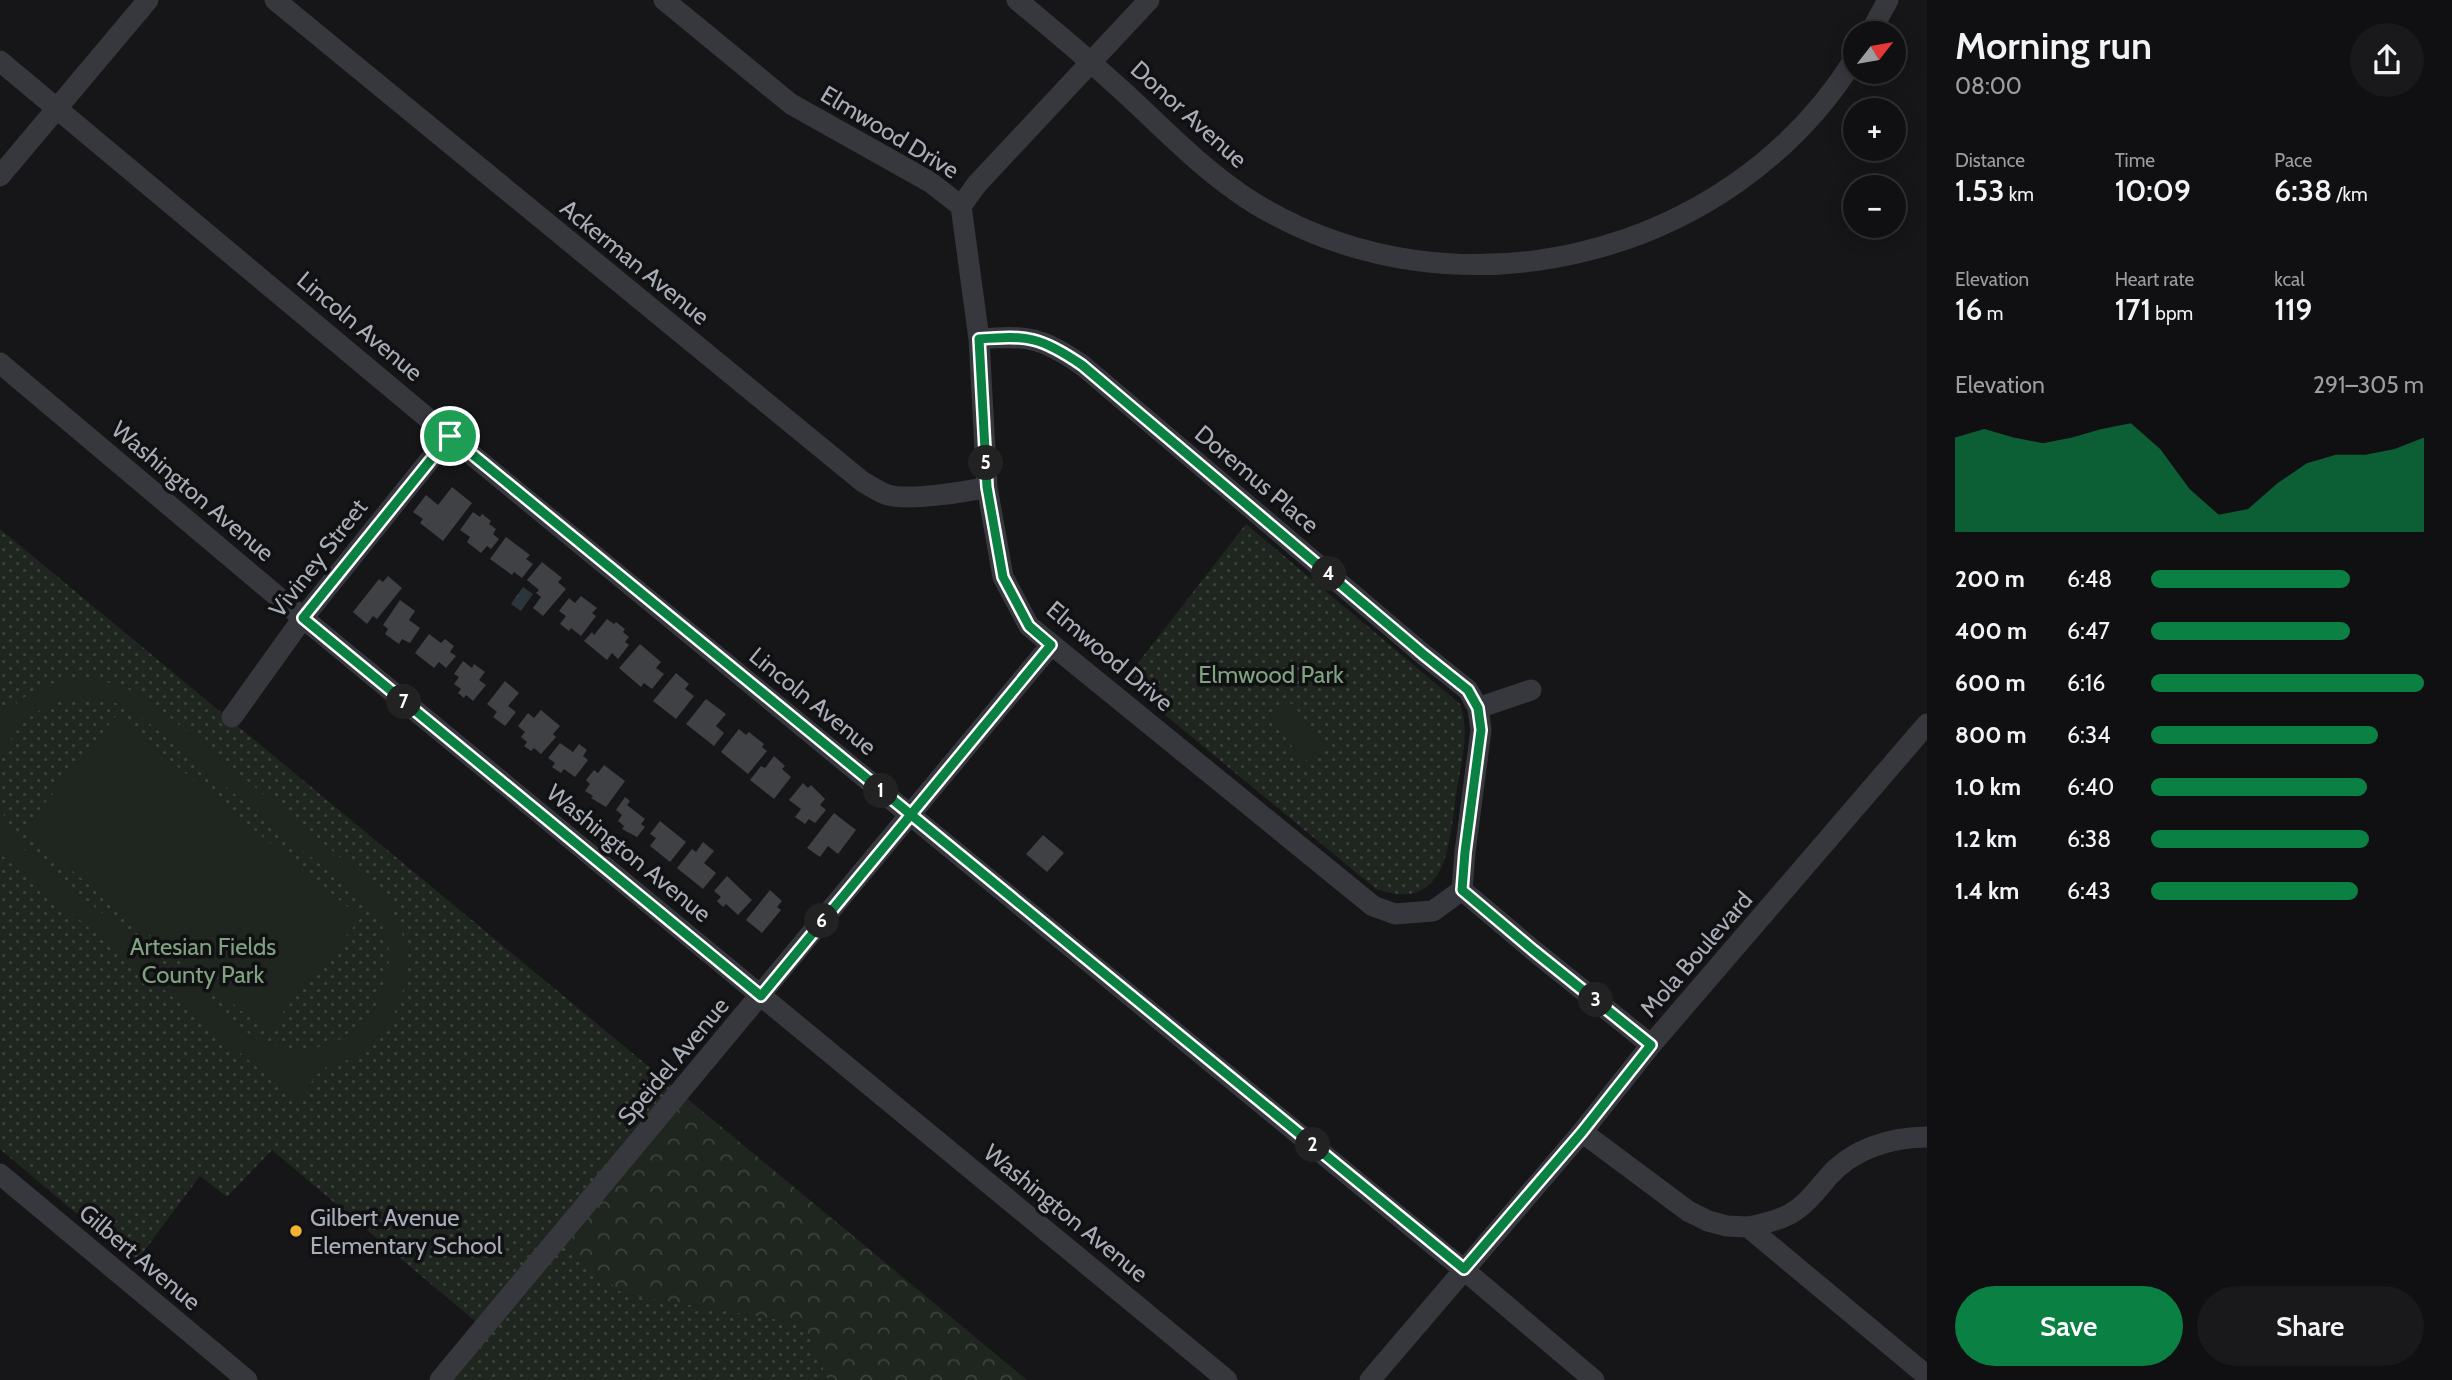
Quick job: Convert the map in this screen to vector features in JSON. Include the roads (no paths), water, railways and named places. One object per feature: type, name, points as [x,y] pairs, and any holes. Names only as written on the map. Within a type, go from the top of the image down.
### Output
[{"type":"street","points":[[0,176],[148,0]]},
{"type":"street","name":"Ackerman Avenue","points":[[275,0],[863,482],[887,495],[911,497],[964,493],[987,487]]},
{"type":"street","name":"Elmwood Drive","points":[[664,0],[791,104],[930,182],[961,206],[979,339],[987,487],[1003,577],[1029,626],[1373,906],[1395,914],[1433,911],[1462,890]]},
{"type":"street","name":"Donor Avenue","points":[[1017,0],[1092,62],[1217,178],[1256,204],[1290,222],[1333,239],[1377,253],[1423,261],[1508,264],[1554,258],[1612,245],[1679,218],[1719,195],[1757,168],[1818,109],[1843,75]]},
{"type":"street","points":[[961,206],[977,184],[1149,0]]},
{"type":"street","points":[[1877,21],[1888,0]]},
{"type":"street","name":"Lincoln Avenue","points":[[0,61],[450,436],[1464,1269],[1594,1380]]},
{"type":"street","name":"Doremus Place","points":[[979,339],[1030,338],[1052,345],[1082,365],[1468,690],[1478,708]]},
{"type":"street","name":"Washington Avenue","points":[[0,363],[303,618],[1227,1380]]},
{"type":"street","name":"Viviney Street","points":[[232,717],[303,618],[450,436]]},
{"type":"street","name":"Speidel Avenue","points":[[440,1380],[1051,645]]},
{"type":"street","points":[[1531,690],[1478,708],[1481,730],[1462,890],[1651,1045]]},
{"type":"street","name":"Mola Boulevard","points":[[1370,1380],[1582,1132],[1651,1045],[1927,724]]},
{"type":"street","points":[[1582,1132],[1688,1211],[1708,1221],[1727,1226],[1748,1227],[1769,1223],[1791,1213],[1807,1201],[1831,1173],[1850,1158],[1872,1147],[1898,1139],[1927,1138]]},
{"type":"street","name":"Gilbert Avenue","points":[[0,1174],[247,1380]]},
{"type":"street","points":[[1748,1227],[1927,1376]]},
{"type":"water","points":[[523,587],[533,594],[521,611],[511,604]]},
{"type":"place","name":"Gilbert Avenue Elementary School","points":[[296,1231]]},
{"type":"park label","name":"Elmwood Park","points":[[1271,674]]},
{"type":"park label","name":"Artesian Fields County Park","points":[[203,960]]}]
